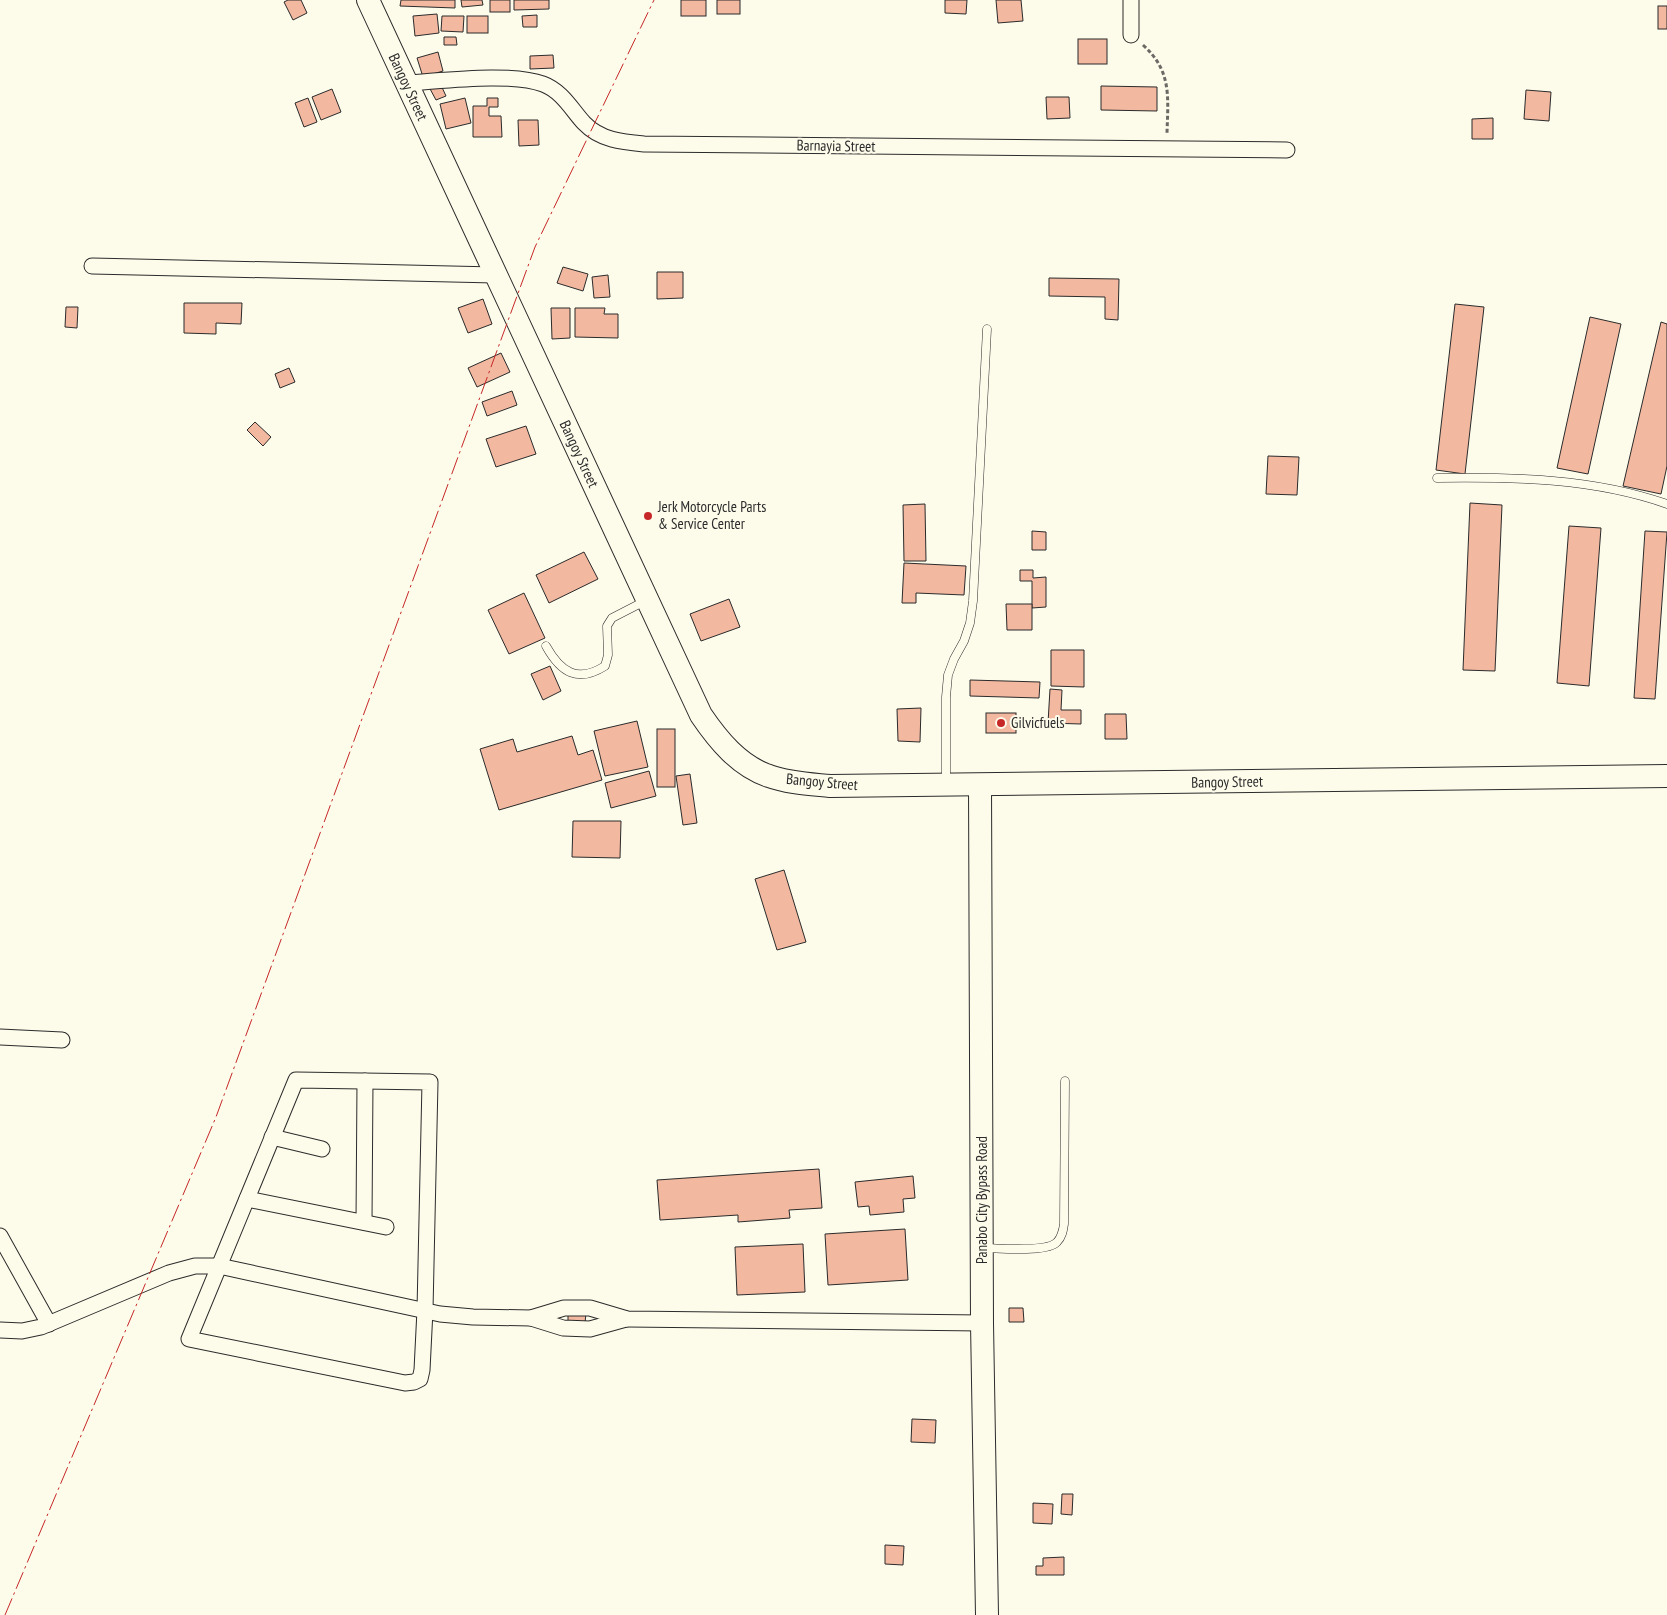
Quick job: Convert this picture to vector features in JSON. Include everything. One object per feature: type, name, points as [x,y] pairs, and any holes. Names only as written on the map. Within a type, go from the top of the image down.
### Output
[{"type":"main road","name":"Bangoy Street","points":[[368,0],[701,715],[716,737],[731,752],[750,766],[769,776],[798,783],[822,785],[980,785],[1667,776]]},
{"type":"main road","name":"Panabo City Bypass Road","points":[[980,785],[982,1323],[987,1615]]},
{"type":"street","points":[[1131,0],[1131,35]]},
{"type":"street","name":"Barnayia Street","points":[[406,82],[522,79],[544,84],[561,96],[586,124],[606,138],[621,142],[1287,150]]},
{"type":"street","points":[[92,266],[495,275]]},
{"type":"street","points":[[0,1037],[62,1040]]},
{"type":"street","points":[[296,1080],[430,1082],[425,1310],[421,1376],[418,1381],[410,1383],[189,1339],[272,1137],[296,1080]]},
{"type":"street","points":[[364,1222],[365,1081]]},
{"type":"street","points":[[272,1137],[322,1149]]},
{"type":"street","points":[[247,1199],[386,1227]]},
{"type":"street","points":[[0,1236],[49,1324]]},
{"type":"street","points":[[0,1330],[27,1330],[49,1324],[169,1272],[195,1266],[219,1266],[461,1317],[531,1318],[563,1328],[590,1329],[627,1319],[982,1323]]},
{"type":"street","points":[[531,1318],[564,1308],[590,1308],[627,1319]]},
{"type":"lane","points":[[946,785],[946,697],[948,675],[964,641],[974,601],[987,329]]},
{"type":"lane","points":[[1437,478],[1484,478],[1598,485],[1667,504]]},
{"type":"lane","points":[[546,646],[565,671],[576,676],[595,672],[605,666],[608,656],[607,626],[612,618],[646,600]]},
{"type":"lane","points":[[982,1248],[1045,1248],[1056,1244],[1062,1234],[1064,1224],[1065,1081]]},
{"type":"path","points":[[1131,35],[1159,63],[1165,76],[1168,89],[1167,149]]},
{"type":"building","points":[[288,0],[301,0],[307,13],[293,20],[284,2]]},
{"type":"building","points":[[401,0],[455,0],[455,8],[400,6]]},
{"type":"building","points":[[461,0],[482,0],[483,5],[462,7]]},
{"type":"building","points":[[490,0],[510,0],[510,12],[490,12]]},
{"type":"building","points":[[514,0],[549,0],[549,9],[514,10]]},
{"type":"building","points":[[681,0],[706,0],[706,16],[681,16]]},
{"type":"building","points":[[717,0],[740,0],[740,14],[717,14]]},
{"type":"building","points":[[945,0],[967,0],[966,14],[945,13]]},
{"type":"building","points":[[996,0],[1021,0],[1023,21],[998,23]]},
{"type":"building","points":[[1658,6],[1667,6],[1667,29],[1658,29]]},
{"type":"building","points":[[437,14],[439,33],[415,36],[413,16]]},
{"type":"building","points":[[537,15],[537,27],[523,27],[522,16]]},
{"type":"building","points":[[442,16],[464,16],[463,32],[441,31]]},
{"type":"building","points":[[467,16],[488,16],[488,33],[467,33]]},
{"type":"building","points":[[444,37],[456,37],[457,45],[444,45]]},
{"type":"building","points":[[1078,39],[1107,39],[1107,64],[1078,64]]},
{"type":"building","points":[[438,52],[443,71],[423,77],[417,58]]},
{"type":"building","points":[[553,55],[554,68],[530,69],[530,56]]},
{"type":"building","points":[[440,83],[446,96],[436,100],[429,87]]},
{"type":"building","points":[[1101,86],[1157,87],[1157,111],[1101,110]]},
{"type":"building","points":[[332,89],[341,112],[321,120],[312,97]]},
{"type":"building","points":[[1526,90],[1551,92],[1549,121],[1524,119]]},
{"type":"building","points":[[1046,97],[1069,97],[1070,118],[1047,119]]},
{"type":"building","points":[[308,98],[317,122],[304,127],[295,103]]},
{"type":"building","points":[[465,98],[471,123],[446,129],[440,104]]},
{"type":"building","points":[[487,98],[498,98],[498,107],[489,107],[489,116],[501,116],[502,137],[473,137],[473,106],[487,106]]},
{"type":"building","points":[[1493,118],[1493,139],[1472,139],[1472,119]]},
{"type":"building","points":[[518,120],[538,120],[539,145],[519,146]]},
{"type":"building","points":[[563,267],[588,274],[583,291],[557,283]]},
{"type":"building","points":[[657,272],[683,272],[683,298],[657,299]]},
{"type":"building","points":[[608,275],[610,297],[594,298],[592,277]]},
{"type":"building","points":[[1049,278],[1119,279],[1118,320],[1105,319],[1105,297],[1049,296]]},
{"type":"building","points":[[483,299],[492,324],[468,333],[458,308]]},
{"type":"building","points":[[184,303],[242,303],[241,324],[216,323],[216,334],[184,333]]},
{"type":"building","points":[[1455,304],[1484,307],[1465,474],[1436,470]]},
{"type":"building","points":[[66,307],[78,307],[77,328],[65,327]]},
{"type":"building","points":[[551,308],[570,308],[570,338],[552,339]]},
{"type":"building","points":[[575,308],[605,308],[604,314],[618,314],[618,338],[575,337]]},
{"type":"building","points":[[1590,317],[1621,324],[1588,474],[1557,468]]},
{"type":"building","points":[[1661,322],[1667,324],[1667,466],[1661,494],[1623,486]]},
{"type":"building","points":[[501,353],[510,372],[477,387],[468,368]]},
{"type":"building","points":[[289,368],[295,382],[280,388],[275,374]]},
{"type":"building","points":[[512,391],[517,405],[487,416],[482,402]]},
{"type":"building","points":[[255,422],[271,437],[263,446],[247,430]]},
{"type":"building","points":[[526,426],[536,454],[496,467],[486,439]]},
{"type":"building","points":[[1268,456],[1299,457],[1297,495],[1266,494]]},
{"type":"building","points":[[1470,503],[1502,505],[1495,671],[1463,670]]},
{"type":"building","points":[[925,504],[926,561],[904,561],[903,505]]},
{"type":"building","points":[[1569,526],[1601,528],[1589,686],[1557,683]]},
{"type":"building","points":[[1032,531],[1046,532],[1046,550],[1032,550]]},
{"type":"building","points":[[1645,531],[1667,532],[1655,699],[1634,698]]},
{"type":"building","points":[[584,552],[598,579],[549,603],[536,575]]},
{"type":"building","points":[[904,563],[966,566],[964,595],[916,593],[916,603],[902,603]]},
{"type":"building","points":[[1020,570],[1033,570],[1033,578],[1046,577],[1046,607],[1032,608],[1032,581],[1020,581]]},
{"type":"building","points":[[524,593],[545,638],[509,654],[488,610]]},
{"type":"building","points":[[729,599],[740,627],[701,641],[690,614]]},
{"type":"building","points":[[1006,604],[1032,604],[1032,630],[1007,630]]},
{"type":"building","points":[[1051,650],[1084,650],[1084,687],[1051,686]]},
{"type":"building","points":[[550,666],[561,691],[543,700],[531,674]]},
{"type":"building","points":[[970,680],[1040,682],[1039,698],[970,696]]},
{"type":"building","points":[[1050,689],[1062,690],[1061,710],[1081,710],[1081,724],[1048,723]]},
{"type":"building","points":[[921,708],[920,742],[898,741],[897,709]]},
{"type":"building","name":"Gilvicfuels","points":[[986,713],[1016,713],[1016,733],[986,733]]},
{"type":"building","points":[[1105,714],[1126,714],[1127,739],[1105,739]]},
{"type":"building","points":[[637,721],[648,767],[605,776],[594,731]]},
{"type":"building","points":[[657,729],[675,729],[675,787],[657,787]]},
{"type":"building","points":[[572,736],[578,755],[593,750],[602,780],[499,810],[480,749],[513,739],[517,752]]},
{"type":"building","points":[[649,771],[656,796],[611,808],[605,783]]},
{"type":"building","points":[[690,774],[697,823],[683,825],[676,776]]},
{"type":"building","points":[[573,821],[621,821],[620,858],[572,857]]},
{"type":"building","points":[[784,870],[806,942],[777,950],[755,879]]},
{"type":"building","points":[[819,1169],[822,1208],[789,1210],[790,1218],[738,1222],[738,1215],[660,1220],[657,1180]]},
{"type":"building","points":[[913,1176],[915,1198],[903,1199],[904,1212],[870,1215],[869,1206],[858,1207],[855,1182]]},
{"type":"building","points":[[905,1229],[908,1280],[828,1285],[825,1234]]},
{"type":"building","points":[[803,1244],[805,1292],[737,1295],[735,1247]]},
{"type":"building","points":[[1009,1308],[1023,1308],[1024,1322],[1009,1322]]},
{"type":"building","points":[[568,1313],[586,1313],[585,1323],[568,1323]]},
{"type":"building","points":[[912,1419],[936,1420],[935,1443],[911,1442]]},
{"type":"building","points":[[1062,1494],[1073,1494],[1072,1515],[1061,1514]]},
{"type":"building","points":[[1033,1503],[1053,1504],[1052,1524],[1033,1523]]},
{"type":"building","points":[[885,1545],[904,1546],[903,1565],[885,1564]]},
{"type":"building","points":[[1064,1557],[1064,1575],[1036,1575],[1036,1566],[1043,1566],[1043,1558]]},
{"type":"power","points":[[5,1615],[216,1117],[535,247],[654,0]]},
{"type":"place","name":"Jerk Motorcycle Parts & Service Center","points":[[648,516]]},
{"type":"place","name":"Gilvicfuels","points":[[1001,723]]}]
